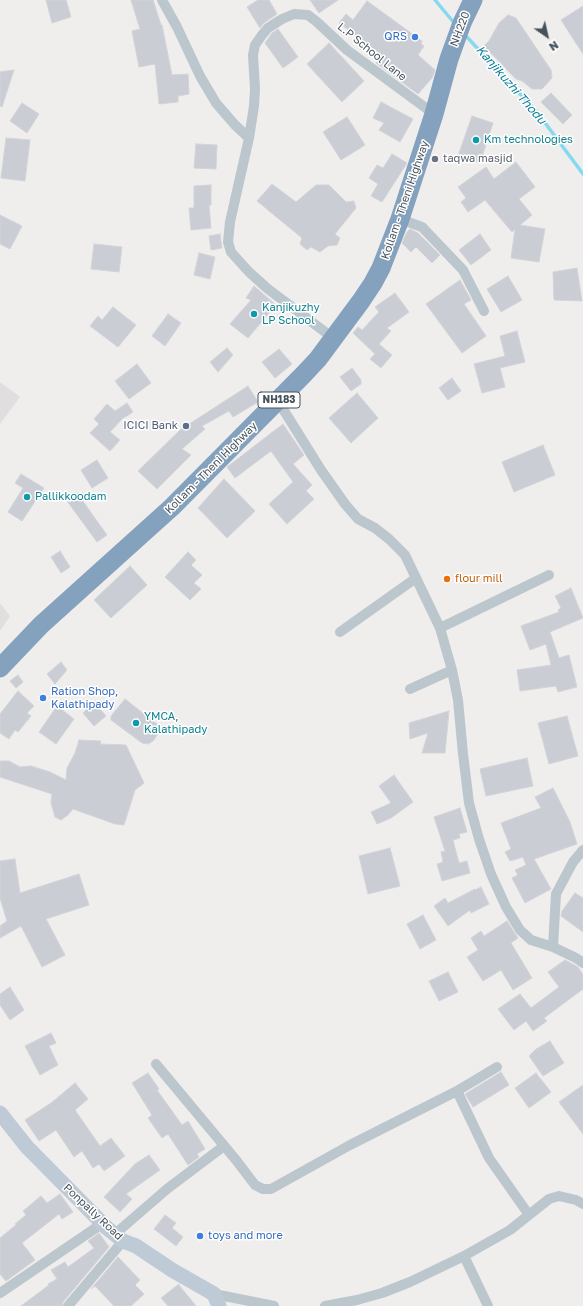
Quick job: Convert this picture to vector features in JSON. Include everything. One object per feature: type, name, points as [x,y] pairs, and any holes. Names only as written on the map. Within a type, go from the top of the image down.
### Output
[{"type":"highway","name":"NH220","points":[[449,59],[462,22],[473,0]]},
{"type":"highway","name":"Kollam - Theni Highway","points":[[0,668],[41,625],[172,507],[304,375],[318,359],[361,301],[373,283],[385,258],[400,219],[434,114],[449,59]]},
{"type":"main road","name":"Ponpally Road","points":[[0,1113],[27,1147],[119,1238],[136,1246],[216,1300]]},
{"type":"street","points":[[162,0],[177,27],[200,76],[216,103],[235,125],[249,138]]},
{"type":"street","name":"L.P School Lane","points":[[333,338],[268,289],[249,272],[231,252],[228,242],[230,222],[249,138],[255,89],[253,55],[255,45],[268,28],[282,19],[294,14],[308,15],[347,50],[434,114]]},
{"type":"street","points":[[400,219],[422,227],[463,270],[484,311]]},
{"type":"street","points":[[278,401],[345,504],[358,519],[375,528],[389,539],[405,556],[440,628],[452,670],[458,700],[463,754],[470,803],[479,839],[506,907],[520,930],[531,940],[553,947],[583,963]]},
{"type":"street","points":[[440,628],[550,574]]},
{"type":"street","points":[[340,632],[416,578]]},
{"type":"street","points":[[410,689],[452,670]]},
{"type":"street","points":[[553,947],[556,894],[573,862],[583,850]]},
{"type":"street","points":[[156,1064],[255,1185],[263,1189],[272,1189],[350,1145],[457,1091],[497,1067]]},
{"type":"street","points":[[457,1091],[489,1158],[529,1215]]},
{"type":"street","points":[[68,1306],[119,1238],[167,1190],[224,1146]]},
{"type":"street","points":[[325,1306],[357,1300],[410,1282],[464,1256],[510,1230],[548,1200],[559,1196],[576,1200],[583,1204]]},
{"type":"street","points":[[0,1293],[103,1223]]},
{"type":"street","points":[[464,1256],[488,1306]]},
{"type":"street","points":[[216,1300],[274,1306]]},
{"type":"shaded area","points":[[0,382],[20,397],[0,424]]},
{"type":"shaded area","points":[[0,603],[10,616],[0,631]]},
{"type":"building","points":[[46,0],[66,0],[71,17],[52,23]]},
{"type":"building","points":[[131,0],[153,0],[162,25],[172,75],[188,74],[189,94],[178,96],[178,102],[159,104],[155,64],[139,67],[132,31],[140,29]]},
{"type":"building","points":[[258,0],[269,0],[277,14],[264,23],[260,28],[247,7]]},
{"type":"building","points":[[310,0],[338,0],[319,13]]},
{"type":"building","points":[[367,1],[422,41],[421,44],[424,46],[418,55],[435,70],[432,78],[418,94],[376,63],[382,55],[339,23],[346,14],[353,20]]},
{"type":"building","points":[[583,6],[583,54],[561,20]]},
{"type":"building","points":[[508,15],[516,18],[551,70],[552,78],[542,89],[532,89],[522,81],[516,79],[484,46],[489,41],[499,23]]},
{"type":"building","points":[[278,29],[298,57],[283,68],[265,43],[272,33]]},
{"type":"building","points":[[329,43],[364,81],[342,102],[307,64]]},
{"type":"building","points":[[14,70],[2,107],[0,106],[0,72]]},
{"type":"building","points":[[551,93],[572,115],[563,124],[541,102]]},
{"type":"building","points":[[381,102],[413,119],[400,142],[379,130],[384,123],[373,118]]},
{"type":"building","points":[[22,103],[39,114],[27,133],[10,121]]},
{"type":"building","name":"Km technologies","points":[[472,116],[493,123],[480,163],[458,156]]},
{"type":"building","points":[[347,117],[365,145],[341,160],[323,132]]},
{"type":"building","points":[[6,138],[30,140],[25,181],[1,178]]},
{"type":"building","points":[[196,144],[217,145],[216,169],[194,168]]},
{"type":"building","points":[[392,154],[407,163],[382,202],[371,196],[378,184],[369,178],[377,165],[383,168]]},
{"type":"building","points":[[516,162],[535,187],[519,199],[532,215],[520,225],[545,229],[539,262],[511,258],[515,229],[512,232],[485,200],[468,212],[461,202],[466,198],[458,187],[486,167],[494,179]]},
{"type":"building","points":[[272,184],[296,202],[316,185],[329,185],[346,202],[354,201],[356,208],[335,234],[340,238],[337,245],[328,246],[320,252],[311,247],[307,250],[300,244],[302,238],[257,201]]},
{"type":"building","points":[[211,185],[211,205],[209,205],[211,228],[191,230],[189,208],[194,208],[194,186]]},
{"type":"building","points":[[0,215],[22,226],[10,249],[0,244]]},
{"type":"building","points":[[410,229],[418,233],[440,255],[432,263],[416,247],[411,252],[402,243]]},
{"type":"building","points":[[220,234],[222,248],[211,250],[209,236]]},
{"type":"building","points":[[480,234],[491,250],[471,265],[459,250]]},
{"type":"building","points":[[94,244],[122,247],[119,272],[91,269]]},
{"type":"building","points":[[199,253],[215,257],[210,279],[194,275]]},
{"type":"building","points":[[577,268],[582,301],[554,300],[553,272]]},
{"type":"building","points":[[508,276],[522,300],[501,312],[487,289]]},
{"type":"building","points":[[460,280],[471,300],[464,304],[486,336],[462,353],[426,304]]},
{"type":"building","name":"Kanjikuzhy LP School","points":[[254,286],[276,305],[248,338],[230,324],[251,300],[246,298]]},
{"type":"building","points":[[395,293],[409,312],[387,328],[391,331],[379,344],[392,355],[381,368],[370,359],[375,354],[353,333],[358,327],[362,330],[379,312],[375,307]]},
{"type":"building","points":[[113,307],[136,325],[118,347],[90,326],[98,316],[102,320]]},
{"type":"building","points":[[168,314],[181,323],[165,346],[152,336]]},
{"type":"building","points":[[517,331],[525,362],[500,368],[505,387],[482,393],[474,364],[505,356],[500,336]]},
{"type":"building","points":[[227,348],[233,355],[218,372],[210,362]]},
{"type":"building","points":[[279,349],[292,364],[275,378],[262,362]]},
{"type":"building","points":[[137,364],[151,383],[129,399],[115,381]]},
{"type":"building","points":[[352,368],[361,380],[361,384],[351,391],[340,377]]},
{"type":"building","points":[[452,378],[461,391],[448,400],[439,388]]},
{"type":"building","points":[[248,386],[258,402],[233,417],[229,411],[202,426],[205,429],[182,449],[191,455],[157,489],[138,471],[180,430]]},
{"type":"building","points":[[357,393],[378,418],[351,443],[329,418]]},
{"type":"building","points":[[127,403],[133,412],[122,419],[110,432],[120,440],[110,451],[90,433],[99,424],[94,419],[107,404],[115,411]]},
{"type":"building","points":[[283,424],[304,455],[293,464],[312,485],[306,491],[314,499],[287,524],[269,504],[293,482],[271,451],[235,478],[227,467]]},
{"type":"building","points":[[543,445],[555,475],[514,492],[502,462]]},
{"type":"building","points":[[97,460],[108,478],[92,488],[81,470]]},
{"type":"building","name":"Pallikkoodam","points":[[21,474],[44,488],[22,521],[8,512],[23,488],[15,483]]},
{"type":"building","points":[[224,479],[255,511],[227,538],[198,508]]},
{"type":"building","points":[[77,493],[107,535],[97,542],[67,501]]},
{"type":"building","points":[[60,551],[70,567],[61,573],[51,557]]},
{"type":"building","points":[[188,552],[196,560],[191,565],[202,575],[194,583],[201,589],[190,600],[165,577]]},
{"type":"building","points":[[130,566],[147,585],[111,618],[94,600]]},
{"type":"building","points":[[571,588],[583,618],[550,632],[559,658],[569,655],[577,687],[558,692],[556,686],[520,691],[517,670],[551,665],[546,644],[530,650],[521,626],[559,612],[558,610],[561,608],[555,596]]},
{"type":"building","points":[[61,662],[67,670],[55,684],[47,674]]},
{"type":"building","points":[[18,675],[23,682],[16,688],[10,681]]},
{"type":"building","points":[[18,691],[34,706],[27,713],[31,716],[18,732],[15,730],[9,739],[0,733],[0,714]]},
{"type":"building","name":"YMCA, Kalathipady","points":[[125,699],[162,728],[153,741],[148,744],[142,743],[111,720],[111,716]]},
{"type":"building","points":[[94,702],[106,716],[94,726],[83,713]]},
{"type":"building","points":[[57,706],[74,719],[56,744],[39,732]]},
{"type":"building","points":[[449,711],[445,753],[422,753],[428,733],[410,739],[409,723]]},
{"type":"building","points":[[567,716],[578,756],[549,764],[538,723]]},
{"type":"building","points":[[79,740],[101,741],[100,744],[126,745],[144,783],[135,790],[124,825],[115,824],[73,809],[61,820],[55,817],[51,803],[52,794],[0,777],[0,761],[9,761],[20,767],[31,766],[50,772],[66,780],[67,768],[75,753]]},
{"type":"building","points":[[527,758],[533,786],[486,796],[480,769]]},
{"type":"building","points":[[394,775],[413,802],[391,818],[377,824],[371,812],[391,803],[379,786]]},
{"type":"building","points":[[553,788],[570,822],[577,844],[534,859],[551,889],[525,903],[512,878],[518,875],[515,870],[526,865],[523,857],[510,861],[505,852],[511,849],[501,823],[541,808],[535,797]]},
{"type":"building","points":[[460,808],[467,832],[459,834],[460,838],[453,840],[459,863],[467,861],[470,873],[442,881],[437,864],[443,862],[441,852],[445,851],[434,817]]},
{"type":"building","points":[[390,848],[400,886],[368,894],[359,856]]},
{"type":"building","points":[[15,859],[20,893],[79,874],[89,905],[46,919],[65,955],[42,967],[21,926],[0,938],[0,926],[7,921],[0,898],[0,861]]},
{"type":"building","points":[[481,887],[489,904],[471,913],[470,910],[448,926],[434,906],[445,898],[448,903]]},
{"type":"building","points":[[575,893],[583,898],[583,932],[561,916],[562,911]]},
{"type":"building","points":[[423,915],[436,940],[420,949],[407,924]]},
{"type":"building","points":[[507,921],[518,938],[511,943],[532,978],[513,990],[501,970],[483,981],[467,957],[478,950],[471,938],[481,931],[484,936]]},
{"type":"building","points":[[565,960],[578,967],[583,975],[583,989],[544,1018],[547,1021],[533,1031],[526,1021],[514,1030],[498,1009],[520,994],[531,1008],[559,987],[548,972]]},
{"type":"building","points":[[448,972],[458,992],[439,1001],[429,981]]},
{"type":"building","points":[[10,987],[24,1010],[10,1020],[0,1005],[0,994]]},
{"type":"building","points":[[51,1033],[56,1043],[49,1046],[58,1065],[40,1075],[25,1046]]},
{"type":"building","points":[[550,1041],[564,1063],[543,1076],[529,1056],[536,1049]]},
{"type":"building","points":[[501,1072],[509,1085],[473,1107],[465,1094]]},
{"type":"building","points":[[148,1073],[159,1089],[157,1090],[182,1125],[188,1121],[205,1149],[197,1154],[199,1157],[188,1165],[168,1134],[162,1138],[148,1118],[152,1115],[132,1083]]},
{"type":"building","points":[[536,1073],[551,1092],[529,1108],[515,1088]]},
{"type":"building","points":[[75,1083],[88,1099],[75,1110],[100,1146],[111,1138],[125,1156],[104,1171],[99,1164],[93,1168],[82,1151],[74,1157],[56,1130],[39,1141],[25,1120],[51,1103]]},
{"type":"building","points":[[583,1085],[583,1134],[559,1102]]},
{"type":"building","points":[[149,1155],[160,1170],[126,1194],[132,1199],[120,1212],[104,1197],[135,1164]]},
{"type":"building","points":[[60,1194],[73,1212],[62,1219],[59,1214],[22,1243],[35,1260],[6,1281],[0,1274],[0,1238],[26,1215],[23,1211],[41,1196],[47,1203]]},
{"type":"building","points":[[165,1215],[176,1223],[172,1228],[183,1237],[176,1246],[154,1229]]},
{"type":"building","points":[[99,1233],[109,1247],[63,1302],[62,1306],[21,1306],[49,1285],[48,1284],[57,1279],[51,1270],[65,1262],[68,1267],[94,1248],[88,1241]]},
{"type":"building","points":[[118,1257],[140,1280],[135,1285],[144,1294],[131,1306],[114,1306],[95,1286],[91,1289]]},
{"type":"building","points":[[179,1284],[196,1306],[168,1306],[161,1298]]},
{"type":"waterway","name":"Kanjikuzhi Thodu","points":[[435,0],[455,24]]},
{"type":"waterway","name":"Kanjikuzhi Thodu","points":[[465,35],[537,112],[583,174]]},
{"type":"place","name":"QRS","points":[[415,37]]},
{"type":"place","name":"Km technologies","points":[[476,140]]},
{"type":"place","name":"taqwa masjid","points":[[435,159]]},
{"type":"place","name":"Kanjikuzhy LP School","points":[[254,314]]},
{"type":"place","name":"ICICI Bank","points":[[186,426]]},
{"type":"place","name":"Pallikkoodam","points":[[27,497]]},
{"type":"place","name":"flour mill","points":[[447,579]]},
{"type":"place","name":"Ration Shop, Kalathipady","points":[[43,698]]},
{"type":"place","name":"YMCA, Kalathipady","points":[[136,723]]},
{"type":"place","name":"toys and more","points":[[200,1236]]}]
